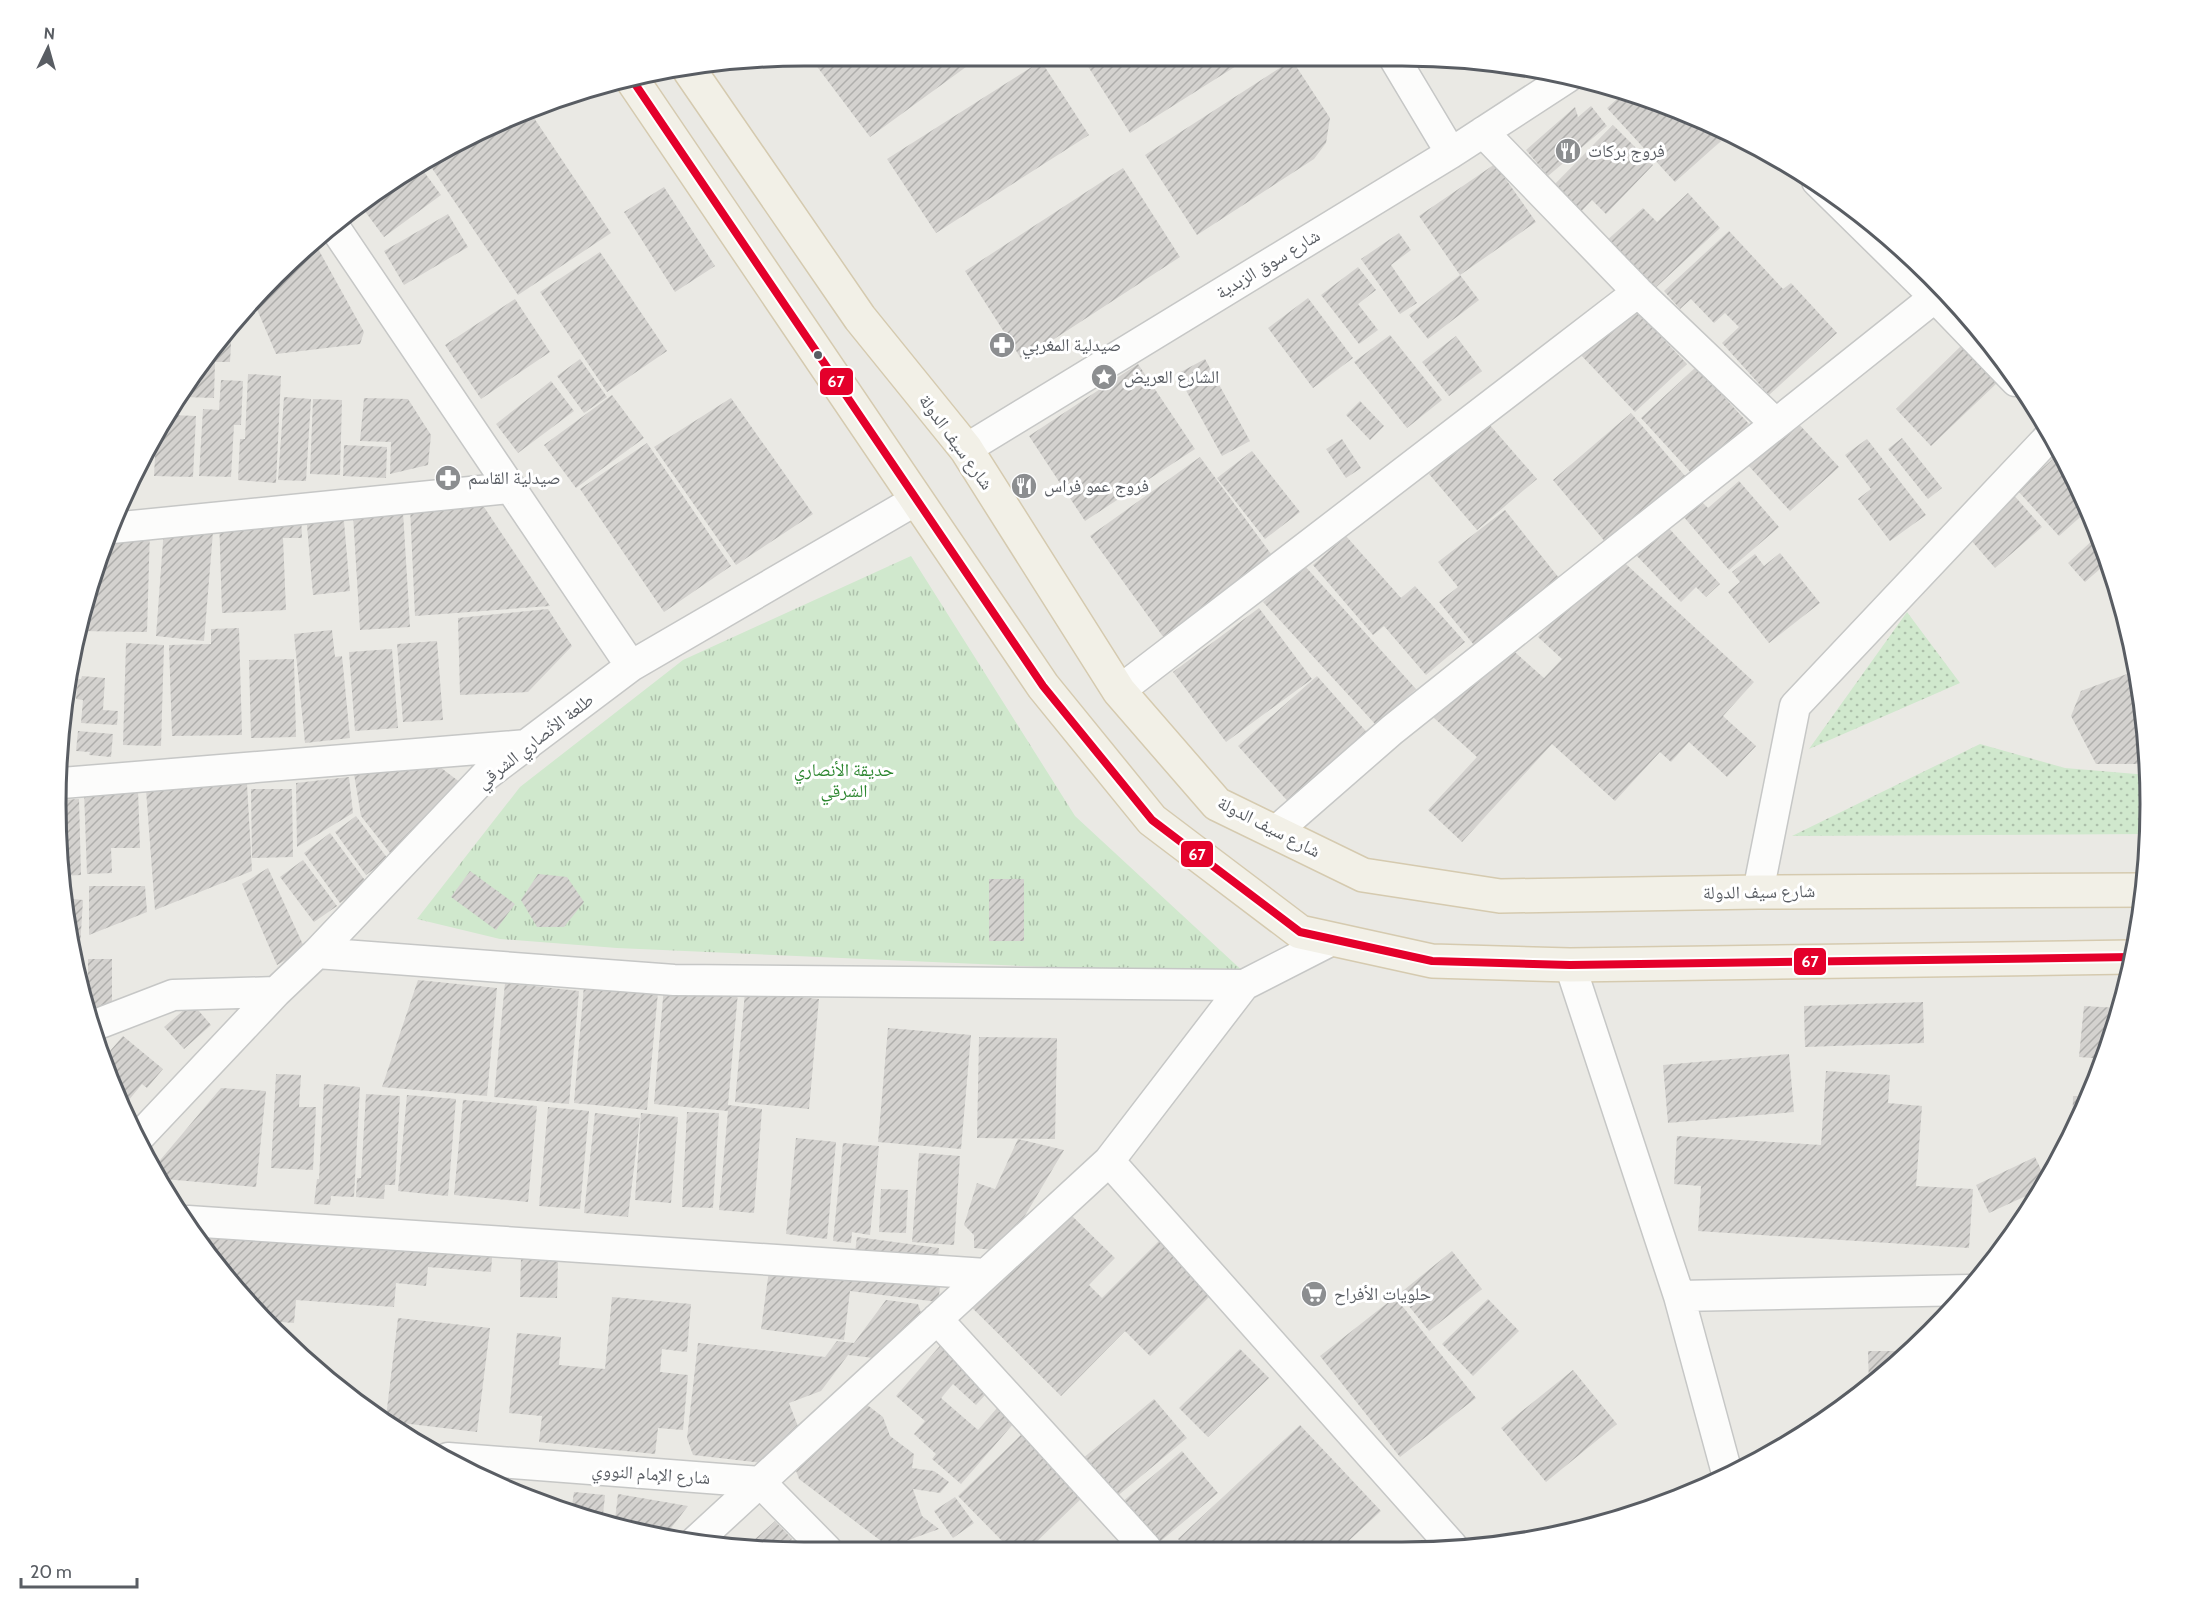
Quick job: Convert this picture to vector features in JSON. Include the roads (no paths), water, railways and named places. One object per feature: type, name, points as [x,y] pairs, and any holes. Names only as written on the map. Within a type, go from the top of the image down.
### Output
[{"type":"main road","name":"شارع سيف الدولة","points":[[693,74],[860,318],[966,449],[1119,691],[1216,804],[1363,875],[1500,896],[2135,890]]},
{"type":"main road","points":[[636,86],[1043,686],[1152,820],[1300,932],[1432,961],[1570,964],[2124,957]]},
{"type":"street","points":[[1399,66],[1451,153]]},
{"type":"street","name":"شارع سوق الزبدية","points":[[966,449],[1451,153],[1559,83]]},
{"type":"street","points":[[1483,132],[1638,292],[1776,424]]},
{"type":"street","points":[[338,232],[631,666]]},
{"type":"street","points":[[1875,238],[1969,333]]},
{"type":"street","points":[[1119,691],[1638,292]]},
{"type":"street","points":[[1275,832],[1392,730],[1935,297]]},
{"type":"street","points":[[1758,892],[1795,706],[2045,442]]},
{"type":"street","points":[[120,527],[510,488]]},
{"type":"street","name":"طلعة الأنصاري الشرقي","points":[[143,1132],[485,776],[631,666],[916,500]]},
{"type":"street","points":[[67,783],[527,745]]},
{"type":"street","points":[[702,1535],[1109,1161],[1244,985],[1334,939]]},
{"type":"street","points":[[316,953],[674,980],[1244,985]]},
{"type":"street","points":[[1570,964],[1679,1296],[1725,1467]]},
{"type":"street","points":[[100,1023],[173,995],[276,992]]},
{"type":"street","points":[[1109,1161],[1447,1540]]},
{"type":"street","points":[[196,1222],[986,1274]]},
{"type":"street","points":[[1679,1296],[1958,1290]]},
{"type":"street","points":[[937,1319],[1141,1542]]},
{"type":"street","name":"شارع الإمام النووي","points":[[466,1459],[760,1482]]},
{"type":"street","points":[[760,1482],[819,1542]]},
{"type":"place","name":"فروج بركات","points":[[1568,151]]},
{"type":"place","name":"صيدلية المغربي","points":[[1002,345]]},
{"type":"place","name":"الشارع العريض","points":[[1104,377]]},
{"type":"place","name":"صيدلية القاسم","points":[[448,478]]},
{"type":"place","name":"فروج عمو فراس","points":[[1024,486]]},
{"type":"place","name":"حلويات الأفراح","points":[[1314,1294]]},
{"type":"park label","name":"حديقة الأنصاري الشرقي","points":[[844,780]]}]
